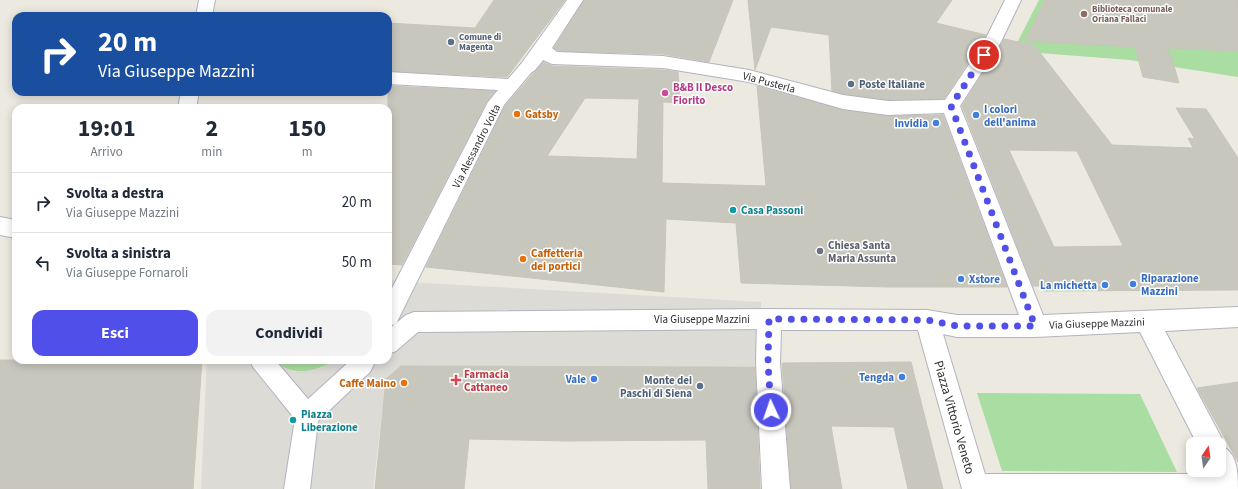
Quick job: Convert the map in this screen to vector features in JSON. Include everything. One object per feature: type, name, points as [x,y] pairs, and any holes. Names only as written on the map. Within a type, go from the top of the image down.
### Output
[{"type":"street","points":[[205,12],[207,0]]},
{"type":"street","name":"Via Alessandro Volta","points":[[392,307],[407,282],[497,102],[542,49],[576,0]]},
{"type":"street","points":[[1013,0],[992,42],[951,106],[1035,326]]},
{"type":"street","name":"Via Pusterla","points":[[542,49],[552,58],[663,62],[749,76],[843,102],[888,108],[951,106]]},
{"type":"street","points":[[392,78],[512,85]]},
{"type":"street","points":[[0,226],[12,228]]},
{"type":"street","points":[[392,311],[414,322],[392,341]]},
{"type":"street","name":"Via Giuseppe Mazzini","points":[[414,322],[769,319],[927,320],[957,326],[1035,326],[1238,317]]},
{"type":"street","points":[[769,319],[768,363],[776,489]]},
{"type":"street","name":"Piazza Vittorio Veneto","points":[[927,320],[975,488],[1234,488],[1226,473]]},
{"type":"street","points":[[1147,321],[1207,437]]},
{"type":"street","points":[[264,364],[307,416]]},
{"type":"street","points":[[297,489],[307,416],[363,364]]},
{"type":"green space","points":[[1039,0],[1045,0],[1026,40],[1170,0],[1200,49],[1238,51],[1238,77],[1130,60],[1013,51]]},
{"type":"green space","points":[[279,364],[327,364],[317,369],[305,371],[285,368]]},
{"type":"green space","points":[[977,393],[1140,394],[1177,472],[1002,471]]},
{"type":"shaded area","points":[[392,280],[407,282],[761,302],[762,366],[401,366],[386,379],[373,489],[201,489],[207,364],[277,364],[294,372],[321,368],[328,364],[392,364]]},
{"type":"building","name":"Comune di Magenta","points":[[494,0],[565,0],[507,77],[392,71],[392,23],[475,28]]},
{"type":"building","points":[[584,0],[733,0],[709,62],[663,54],[558,51],[554,48]]},
{"type":"building","points":[[748,0],[952,0],[936,23],[986,35],[944,99],[888,100],[843,94],[832,91],[829,35],[771,27],[755,70]]},
{"type":"building","points":[[1045,0],[1238,0],[1238,51],[1167,48],[1179,83],[1143,77],[1135,47],[1025,41]]},
{"type":"building","points":[[1004,39],[1034,45],[1112,145],[1193,148],[1188,138],[1195,139],[1176,108],[1206,109],[1238,158],[1238,290],[1044,291],[1042,286],[1033,286],[962,106]],"holes":[[[1009,150],[1077,151],[1123,246],[1054,247]]]},
{"type":"building","points":[[543,62],[552,66],[663,70],[678,72],[680,103],[663,102],[662,183],[766,186],[757,86],[843,110],[888,116],[943,115],[1007,287],[888,287],[741,283],[736,223],[666,219],[664,292],[426,267],[505,106]],"holes":[[[585,98],[639,99],[637,159],[547,156]]]},
{"type":"building","points":[[392,86],[495,91],[487,101],[402,265],[392,264],[392,104],[388,104],[388,96],[392,96]]},
{"type":"building","points":[[0,360],[12,360],[12,364],[202,364],[193,489],[0,489]]},
{"type":"building","points":[[911,362],[943,489],[908,489],[894,427],[831,426],[842,489],[791,489],[782,363]]},
{"type":"building","points":[[401,366],[755,367],[760,489],[708,489],[706,440],[566,441],[469,439],[464,489],[375,489],[386,379]]},
{"type":"building","points":[[1238,382],[1238,462],[1226,440],[1226,437],[1224,437],[1197,388]]},
{"type":"place","name":"Biblioteca comunale Oriana Fallaci","points":[[1084,14]]},
{"type":"place","name":"Comune di Magenta","points":[[451,42]]},
{"type":"place","name":"Poste Italiane","points":[[851,84]]},
{"type":"place","name":"B&B Il Desco Fiorito","points":[[665,93]]},
{"type":"place","name":"Gatsby","points":[[517,114]]},
{"type":"place","name":"I colori dell'anima","points":[[976,115]]},
{"type":"place","name":"Invidia","points":[[936,123]]},
{"type":"place","name":"Casa Passoni","points":[[733,210]]},
{"type":"place","name":"Chiesa Santa Maria Assunta","points":[[820,251]]},
{"type":"place","name":"Caffetteria dei portici","points":[[523,259]]},
{"type":"place","name":"Xstore","points":[[961,279]]},
{"type":"place","name":"Riparazione Mazzini","points":[[1133,284]]},
{"type":"place","name":"La michetta","points":[[1105,285]]},
{"type":"place","name":"Tengda","points":[[902,377]]},
{"type":"place","name":"Vale","points":[[594,379]]},
{"type":"place","name":"Farmacia Cattaneo","points":[[456,380]]},
{"type":"place","name":"Caffe Maino","points":[[404,383]]},
{"type":"place","name":"Monte dei Paschi di Siena","points":[[700,386]]},
{"type":"place","name":"Piazza Liberazione","points":[[293,420]]},
{"type":"route","points":[[771,410],[768,363],[769,319],[927,320],[957,326],[1035,326],[951,106],[968,82],[984,55]]}]
